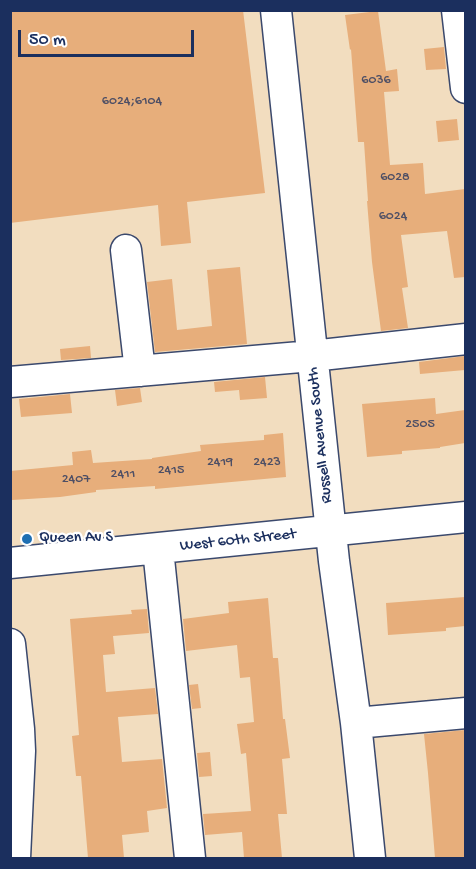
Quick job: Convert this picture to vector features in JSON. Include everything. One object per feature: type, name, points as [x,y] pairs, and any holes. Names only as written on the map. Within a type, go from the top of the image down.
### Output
[{"type":"street","name":"Russell Avenue South","points":[[276,10],[334,561],[356,723],[370,858]]},
{"type":"street","points":[[457,10],[465,88]]},
{"type":"street","points":[[126,250],[140,371]]},
{"type":"street","points":[[10,382],[312,356],[465,339]]},
{"type":"street","name":"West 60th Street","points":[[10,563],[465,517]]},
{"type":"street","points":[[158,549],[190,858]]},
{"type":"street","points":[[10,644],[20,729],[15,858]]},
{"type":"street","points":[[356,723],[465,712]]},
{"type":"building","points":[[10,10],[243,10],[265,193],[187,202],[191,243],[161,246],[158,205],[10,223]]},
{"type":"building","points":[[378,11],[386,71],[397,69],[399,91],[384,92],[390,165],[423,163],[425,194],[465,189],[465,277],[454,278],[447,231],[401,235],[408,287],[402,288],[408,328],[381,331],[372,262],[364,142],[358,142],[351,49],[345,15]]},
{"type":"building","points":[[444,47],[446,69],[426,70],[424,49]]},
{"type":"building","points":[[457,119],[459,140],[438,142],[436,121]]},
{"type":"building","points":[[240,267],[247,344],[155,352],[147,282],[172,279],[177,330],[212,326],[207,270]]},
{"type":"building","points":[[90,346],[91,358],[61,360],[60,349]]},
{"type":"building","points":[[465,356],[465,370],[420,374],[419,362]]},
{"type":"building","points":[[265,377],[267,398],[240,400],[239,390],[215,392],[214,382]]},
{"type":"building","points":[[140,388],[142,402],[117,406],[115,390]]},
{"type":"building","points":[[70,394],[72,413],[21,417],[19,399]]},
{"type":"building","points":[[435,398],[436,414],[465,410],[465,443],[440,448],[402,451],[402,454],[367,457],[362,404]]},
{"type":"building","points":[[283,433],[286,477],[155,489],[155,486],[96,490],[96,492],[60,497],[12,500],[10,471],[73,465],[72,452],[91,450],[93,463],[152,459],[201,451],[200,445],[264,440],[264,435]]},
{"type":"building","points":[[465,597],[465,626],[446,628],[446,631],[388,635],[386,603]]},
{"type":"building","points":[[268,598],[273,658],[278,658],[283,719],[285,719],[290,758],[282,759],[287,814],[278,814],[282,858],[244,858],[242,832],[205,835],[203,814],[251,811],[246,753],[241,754],[237,724],[254,722],[250,677],[240,678],[237,645],[186,651],[183,619],[229,613],[228,602]]},
{"type":"building","points":[[147,609],[149,633],[113,636],[115,654],[103,655],[106,692],[155,688],[158,714],[118,717],[122,762],[162,759],[167,808],[147,811],[149,832],[122,835],[124,858],[88,858],[81,776],[76,776],[72,736],[79,735],[70,619],[132,614],[131,610]]},
{"type":"building","points":[[198,684],[201,708],[192,709],[189,685]]},
{"type":"building","points":[[465,730],[465,858],[435,858],[424,734]]},
{"type":"building","points":[[210,752],[212,776],[199,777],[197,753]]},
{"type":"place","name":"Queen Av S","points":[[27,539]]}]
